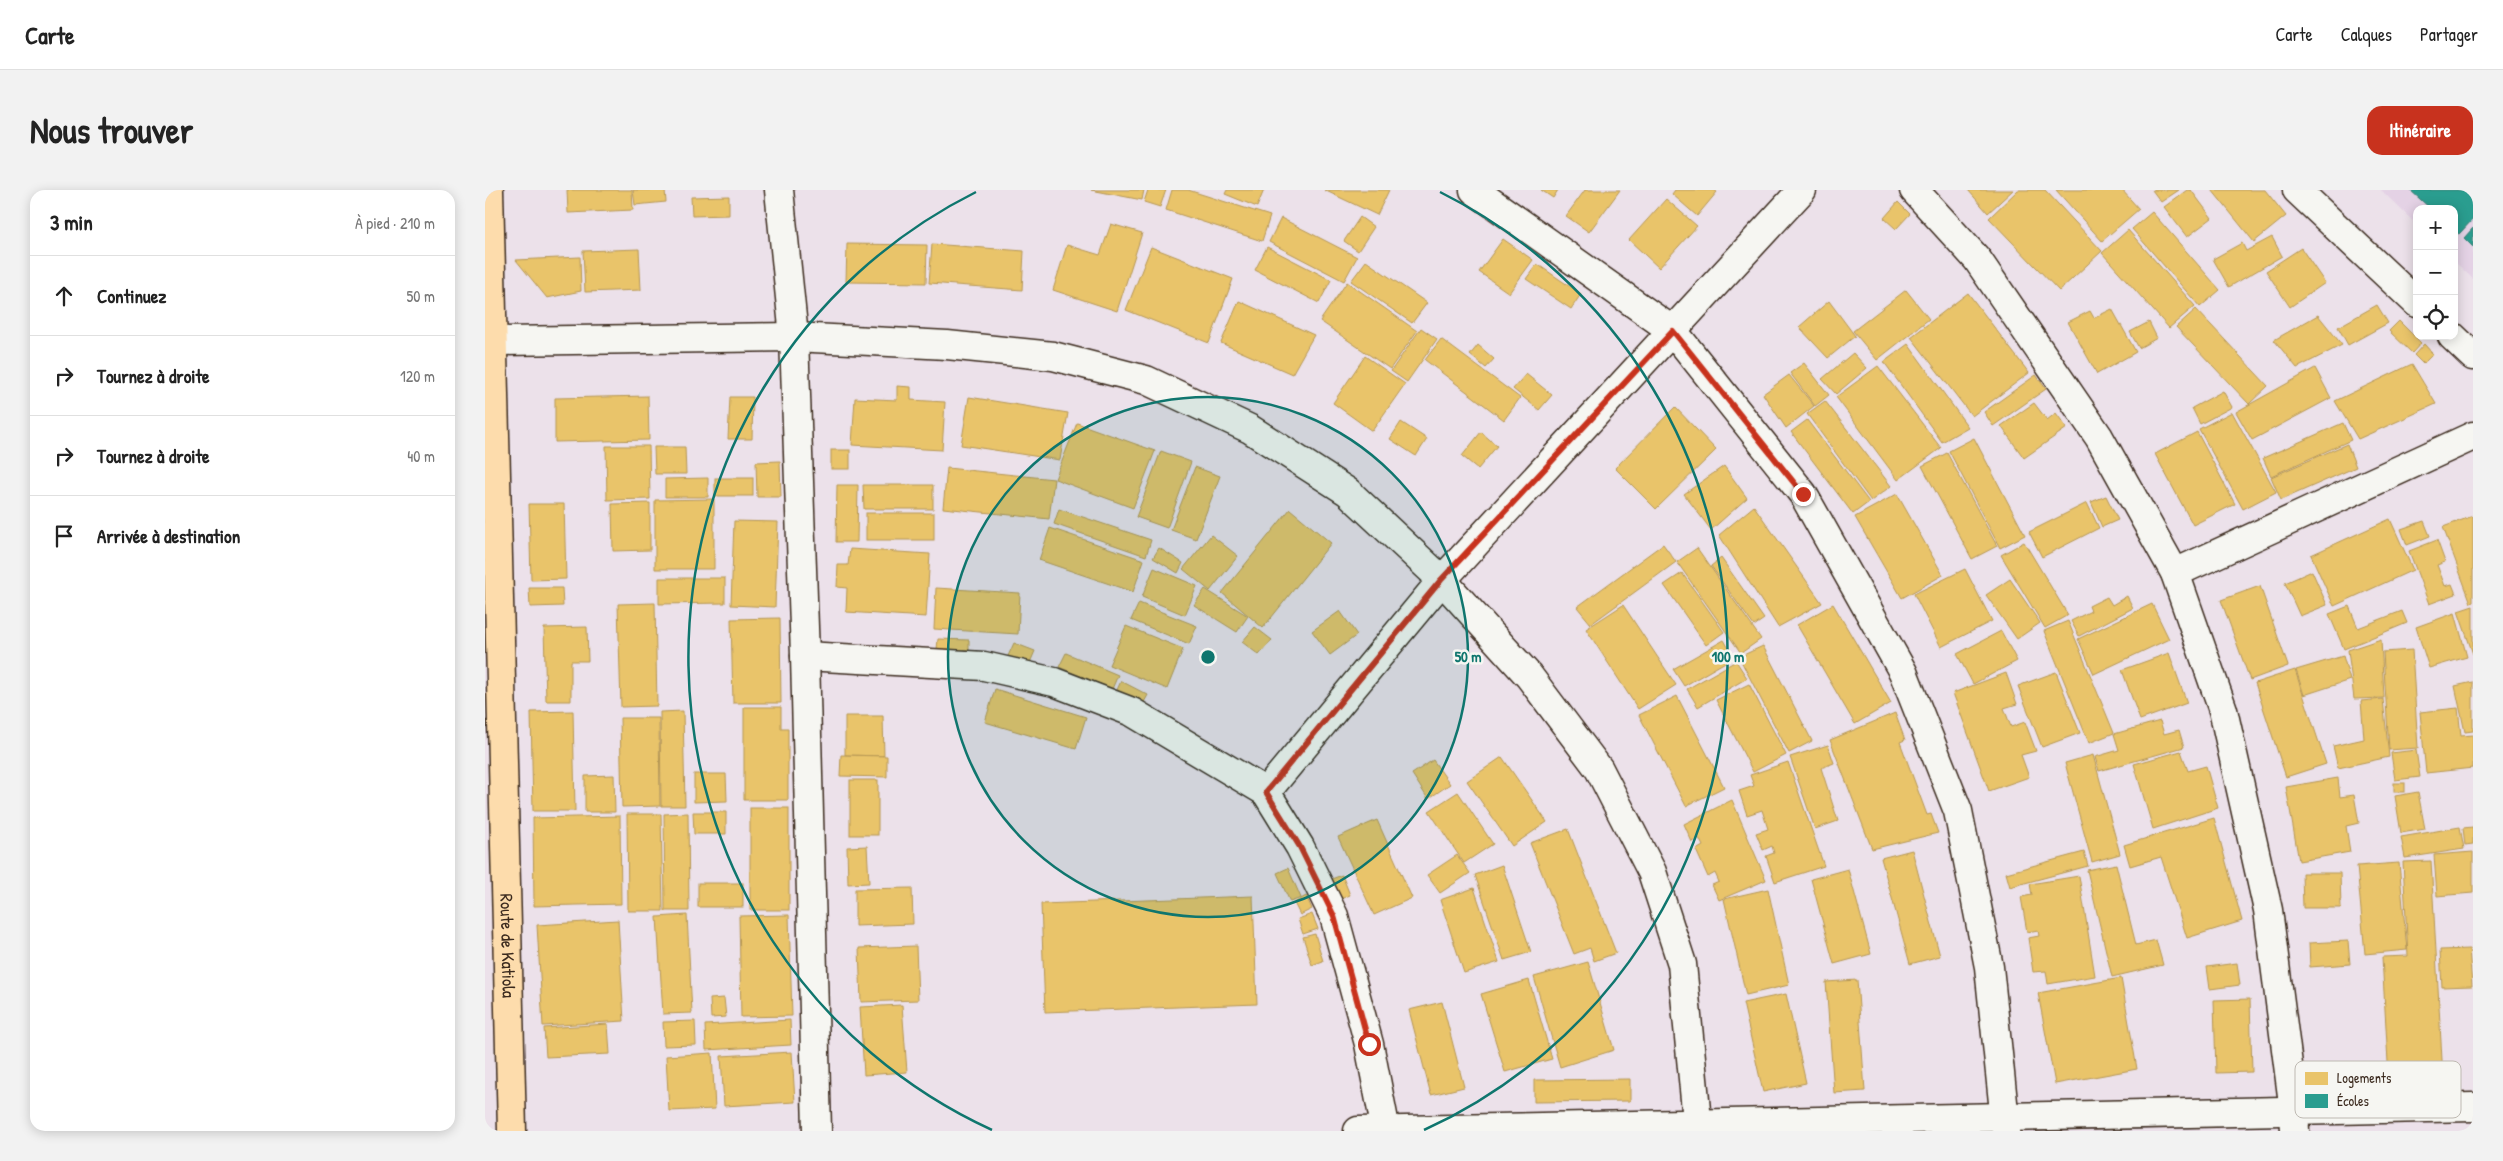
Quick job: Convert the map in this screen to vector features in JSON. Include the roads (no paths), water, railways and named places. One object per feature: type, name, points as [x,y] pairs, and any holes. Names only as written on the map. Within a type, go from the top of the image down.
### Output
[{"type":"highway","name":"Route de Katiola","points":[[489,190],[512,1131]]},
{"type":"street","points":[[779,190],[794,337],[805,656],[817,1131]]},
{"type":"street","points":[[1474,190],[1673,331],[1803,494],[1903,672],[1958,811],[1989,966],[2006,1124]]},
{"type":"street","points":[[1266,792],[1441,580],[1802,190]]},
{"type":"street","points":[[1914,190],[1977,259],[2093,429],[2175,573],[2223,710],[2267,910],[2295,1121]]},
{"type":"street","points":[[2297,190],[2413,299]]},
{"type":"street","points":[[493,341],[794,337],[947,345],[1053,356],[1146,380],[1251,429],[1348,492],[1441,580],[1529,676],[1599,769],[1652,872],[1683,964],[1698,1127]]},
{"type":"street","points":[[2456,340],[2473,356]]},
{"type":"street","points":[[2175,573],[2473,436]]},
{"type":"street","points":[[805,656],[984,666],[1054,682],[1132,712],[1266,792],[1300,847],[1334,916],[1369,1044],[1386,1131]]},
{"type":"street","points":[[1358,1131],[2295,1121],[2333,1118]]}]
